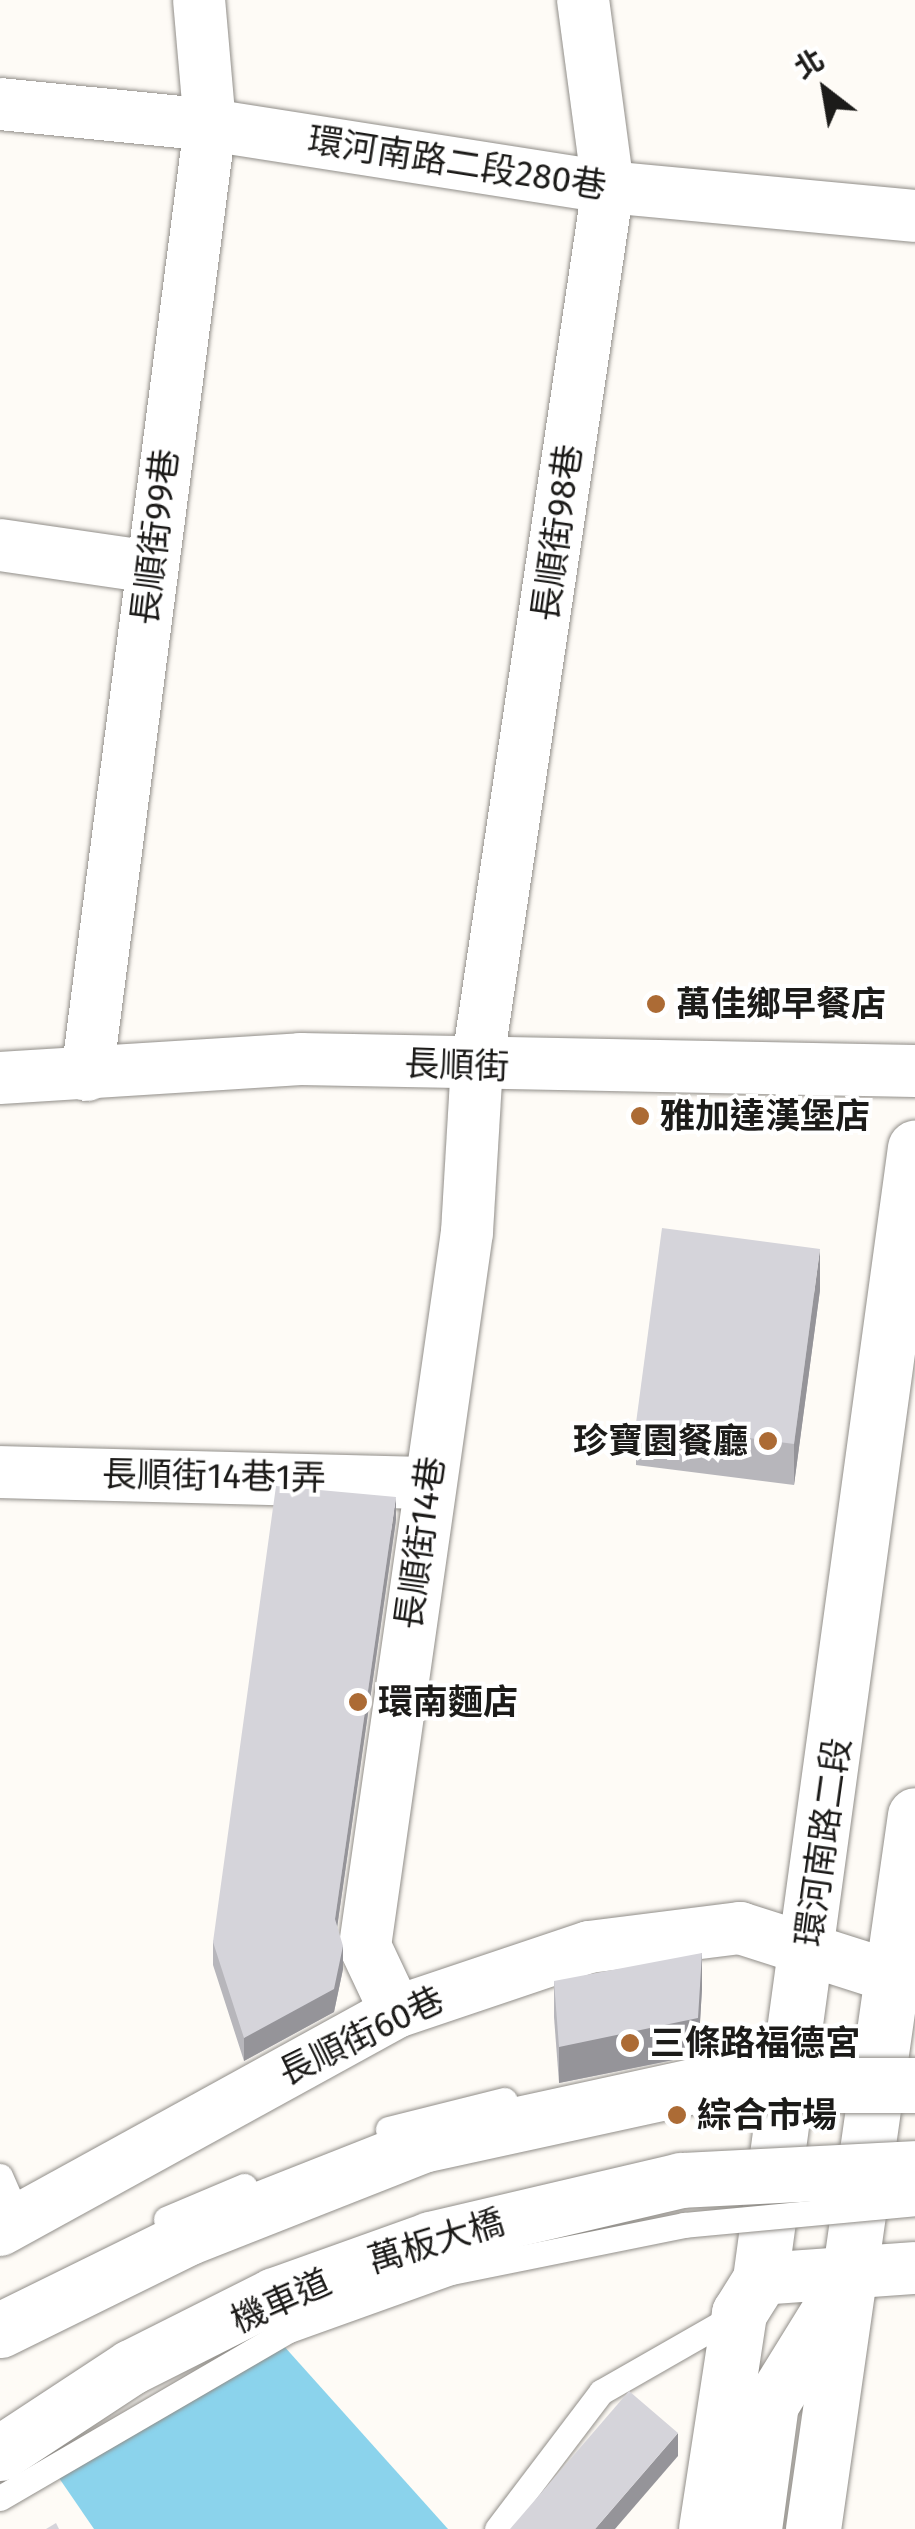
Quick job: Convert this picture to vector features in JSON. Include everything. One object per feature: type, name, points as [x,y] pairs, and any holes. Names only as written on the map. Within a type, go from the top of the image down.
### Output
[{"type":"main road","name":"環河南路二段","points":[[706,2529],[809,1948],[915,1148]]},
{"type":"main road","points":[[813,2529],[903,1982],[915,1815]]},
{"type":"main road","points":[[0,2330],[189,2237],[422,2144],[693,2086],[915,2084]]},
{"type":"main road","name":"萬板大橋","points":[[0,2453],[131,2367],[274,2295],[430,2239],[681,2180],[915,2168]]},
{"type":"main road","points":[[754,2529],[772,2404],[855,2268]]},
{"type":"street","name":"長順街99巷","points":[[87,1074],[210,125],[198,0]]},
{"type":"street","name":"長順街98巷","points":[[477,1066],[608,186],[583,0]]},
{"type":"street","name":"環河南路二段280巷","points":[[0,104],[210,125],[608,186],[915,216]]},
{"type":"street","points":[[0,545],[151,567]]},
{"type":"street","name":"長順街","points":[[0,1078],[300,1059],[477,1066],[915,1071]]},
{"type":"street","name":"長順街14巷","points":[[396,2012],[365,1946],[427,1483],[467,1232],[477,1066]]},
{"type":"street","name":"長順街14巷1弄","points":[[0,1472],[427,1483]]},
{"type":"street","name":"長順街60巷","points":[[6,2208],[396,2012],[590,1946],[740,1928],[903,1982]]},
{"type":"street","points":[[749,2296],[855,2268],[915,2268]]},
{"type":"lane","points":[[0,2301],[196,2204],[428,2114],[749,2057],[915,2066]]},
{"type":"lane","name":"機車道","points":[[0,2498],[289,2330],[451,2272],[684,2225],[915,2203]]},
{"type":"lane","points":[[497,2529],[601,2392],[749,2296]]},
{"type":"water","points":[[274,2335],[448,2529],[94,2529],[46,2459]]},
{"type":"building","points":[[662,1228],[820,1249],[794,1444],[636,1423]]},
{"type":"building","points":[[276,1486],[396,1497],[335,1919],[343,1946],[334,1989],[244,2038],[213,1942]]},
{"type":"building","points":[[702,1953],[698,2018],[559,2047],[554,1981]]},
{"type":"building","points":[[629,2391],[678,2433],[595,2529],[510,2529]]},
{"type":"place","name":"萬佳鄉早餐店","points":[[656,1004]]},
{"type":"place","name":"雅加達漢堡店","points":[[640,1116]]},
{"type":"place","name":"珍寶園餐廳","points":[[768,1441]]},
{"type":"place","name":"環南麵店","points":[[358,1702]]},
{"type":"place","name":"三條路福德宮","points":[[630,2043]]},
{"type":"place","name":"綜合市場","points":[[677,2115]]}]
